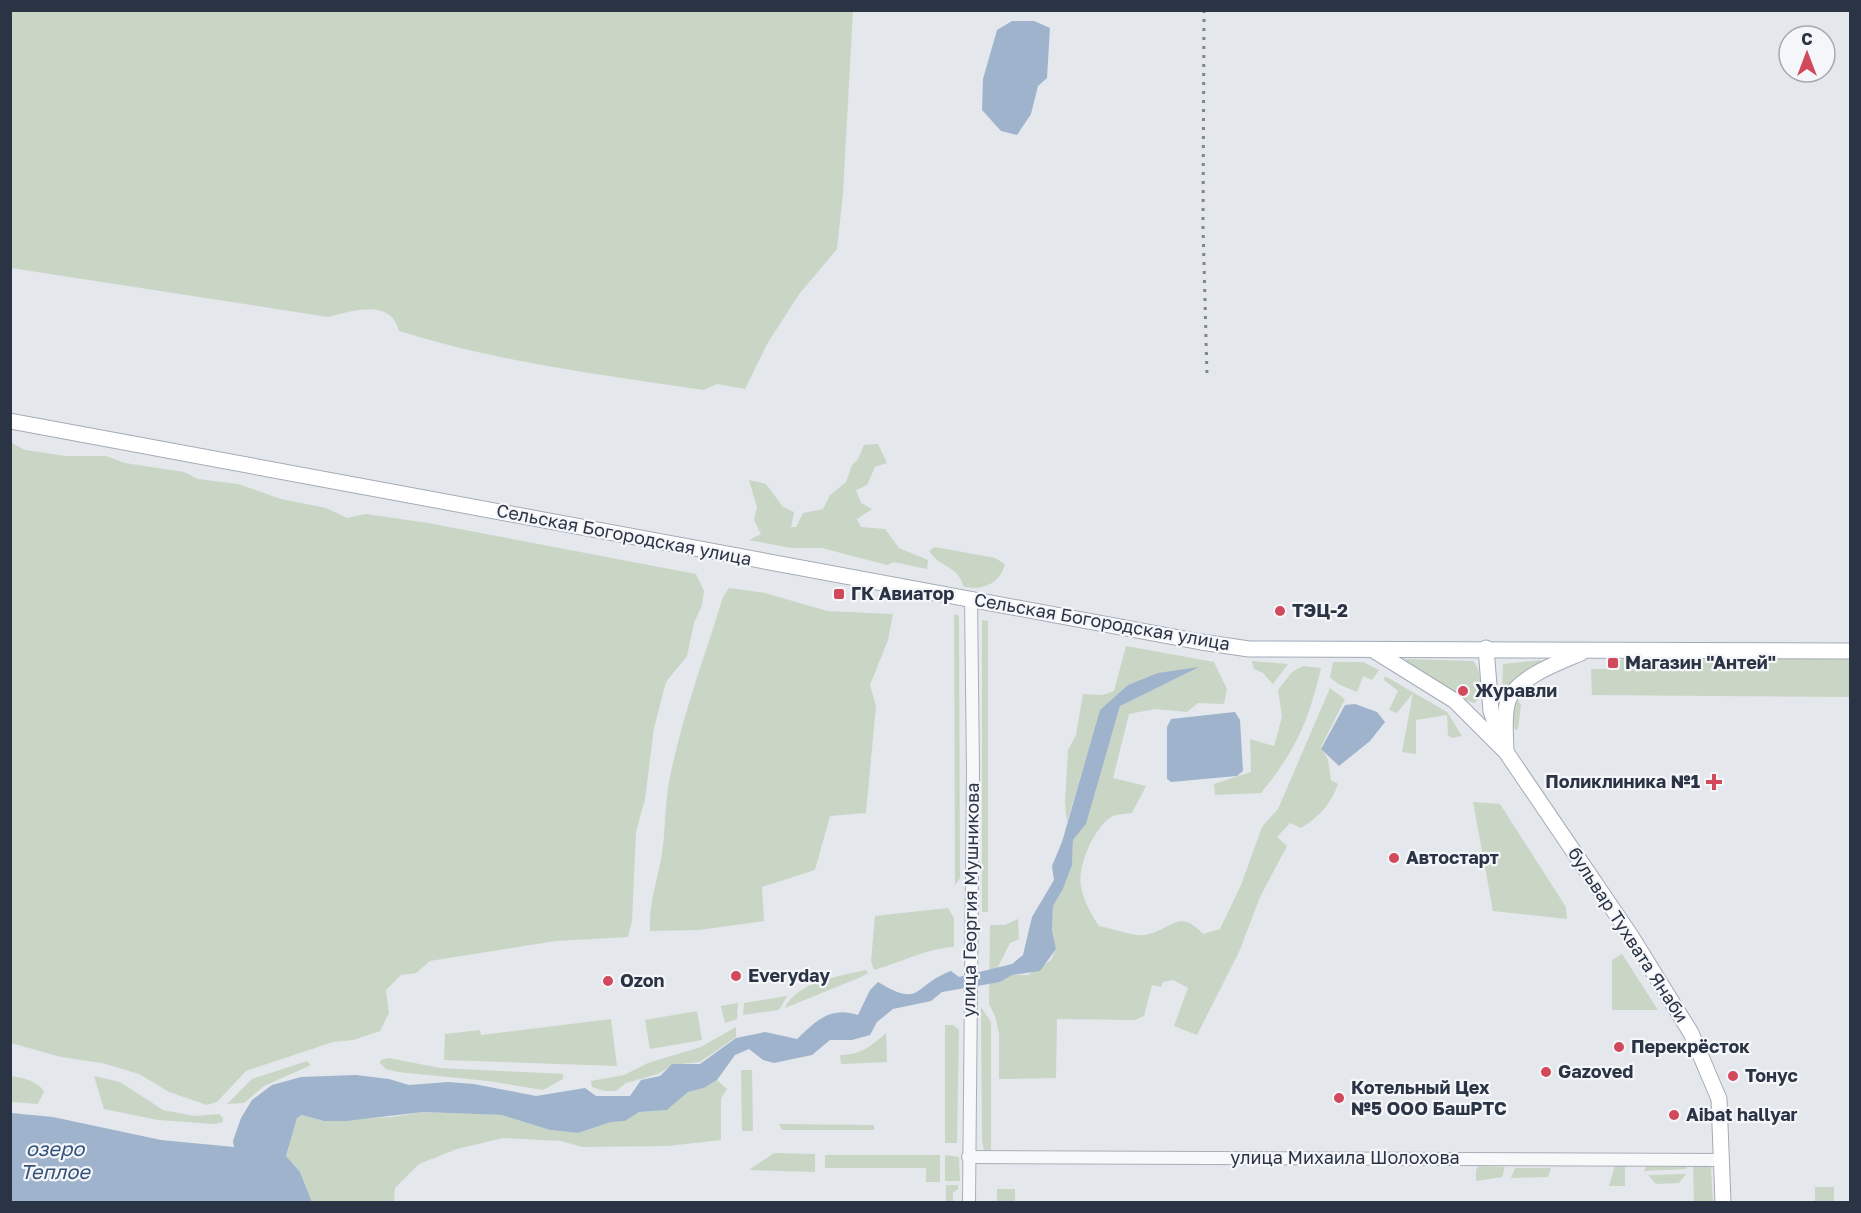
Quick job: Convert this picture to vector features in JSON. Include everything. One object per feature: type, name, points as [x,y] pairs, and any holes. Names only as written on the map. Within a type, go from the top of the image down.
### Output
[{"type":"main road","name":"Сельская Богородская улица","points":[[10,421],[1249,649],[1851,651]]},
{"type":"main road","name":"бульвар Тухвата Янаби","points":[[1486,648],[1491,711],[1506,752]]},
{"type":"main road","name":"бульвар Тухвата Янаби","points":[[1373,650],[1455,701],[1506,752],[1631,936],[1691,1033],[1719,1099],[1723,1203]]},
{"type":"main road","points":[[1506,752],[1505,717],[1509,698],[1541,670],[1588,651],[1596,651]]},
{"type":"street","name":"улица Георгия Мушникова","points":[[969,1203],[971,598]]},
{"type":"street","name":"улица Михаила Шолохова","points":[[968,1157],[1722,1160]]},
{"type":"green space","points":[[10,11],[853,11],[843,193],[837,249],[800,293],[767,344],[745,389],[717,384],[704,390],[550,366],[436,342],[399,331],[395,321],[388,314],[379,310],[359,310],[328,317],[11,268]]},
{"type":"green space","points":[[10,442],[25,450],[66,456],[106,456],[125,463],[184,472],[198,479],[238,484],[281,499],[326,508],[347,518],[366,514],[428,523],[696,574],[704,591],[702,605],[694,623],[687,656],[666,682],[654,728],[645,799],[636,832],[632,921],[628,937],[556,941],[430,961],[416,973],[401,975],[386,990],[389,1013],[380,1031],[353,1040],[333,1042],[246,1071],[217,1102],[207,1105],[169,1092],[139,1074],[102,1063],[61,1057],[11,1043]]},
{"type":"green space","points":[[878,444],[887,463],[875,467],[867,485],[856,490],[861,503],[872,509],[857,519],[861,527],[885,529],[899,548],[928,560],[927,569],[894,562],[887,565],[822,548],[791,548],[749,540],[761,534],[754,520],[757,507],[749,480],[766,484],[783,507],[794,512],[791,527],[796,527],[803,513],[823,509],[830,495],[846,482],[852,465],[858,459],[864,445]]},
{"type":"green space","points":[[935,547],[995,558],[1005,564],[999,577],[984,587],[964,587],[957,574],[929,551]]},
{"type":"green space","points":[[729,588],[765,593],[827,611],[893,614],[888,640],[870,685],[876,706],[866,813],[830,816],[815,870],[762,887],[764,921],[699,930],[650,931],[651,907],[661,858],[667,793],[674,759],[686,712],[723,597]]},
{"type":"green space","points":[[954,614],[959,616],[960,878],[955,885]]},
{"type":"green space","points":[[982,620],[988,621],[988,912],[982,912]]},
{"type":"green space","points":[[1126,646],[1214,662],[1227,689],[1224,704],[1198,703],[1187,712],[1155,709],[1129,714],[1113,778],[1146,786],[1132,813],[1113,816],[1099,828],[1084,858],[1080,879],[1081,887],[1088,908],[1099,926],[1140,935],[1154,933],[1181,921],[1194,926],[1203,934],[1220,929],[1241,885],[1262,827],[1278,809],[1330,688],[1345,699],[1321,747],[1328,760],[1331,780],[1338,784],[1328,804],[1313,819],[1301,828],[1290,823],[1277,837],[1287,846],[1260,897],[1239,952],[1197,1035],[1174,1026],[1188,988],[1173,980],[1163,982],[1161,987],[1152,985],[1144,1016],[1134,1020],[1057,1019],[1056,1078],[999,1079],[999,1033],[989,1004],[990,925],[1005,925],[1018,919],[1019,939],[1010,943],[997,969],[1004,979],[1012,975],[1028,975],[1051,960],[1056,949],[1052,930],[1053,906],[1063,889],[1072,865],[1073,840],[1086,823],[1120,706],[1139,694],[1178,677],[1101,709],[1067,822],[1065,804],[1068,750],[1076,735],[1083,694],[1103,695],[1114,691]]},
{"type":"green space","points":[[1406,659],[1473,661],[1480,679],[1478,700],[1474,703],[1463,699],[1405,662]]},
{"type":"green space","points":[[1623,659],[1850,659],[1850,697],[1592,695],[1591,669],[1615,669],[1615,662]]},
{"type":"green space","points":[[1541,660],[1541,665],[1502,693],[1503,664]]},
{"type":"green space","points":[[1252,661],[1288,664],[1273,684],[1263,673],[1254,669]]},
{"type":"green space","points":[[1333,662],[1363,662],[1379,670],[1372,680],[1363,676],[1357,692],[1338,684],[1330,677]]},
{"type":"green space","points":[[1303,666],[1321,668],[1306,720],[1292,749],[1273,778],[1261,793],[1215,795],[1214,784],[1251,772],[1250,739],[1274,746],[1282,717],[1278,690],[1292,672]]},
{"type":"green space","points":[[1385,676],[1447,712],[1462,736],[1452,738],[1448,735],[1447,715],[1416,720],[1416,754],[1402,752],[1413,693],[1397,713],[1389,710],[1398,691],[1384,680]]},
{"type":"green space","points":[[1516,698],[1521,705],[1518,729],[1515,730],[1511,713]]},
{"type":"green space","points":[[1473,802],[1500,804],[1566,907],[1567,919],[1493,911]]},
{"type":"green space","points":[[948,908],[954,918],[954,947],[924,953],[874,970],[871,961],[875,916]]},
{"type":"green space","points":[[1622,954],[1658,1010],[1612,1010],[1612,960]]},
{"type":"green space","points":[[866,970],[868,973],[861,977],[785,1008],[790,999],[809,986]]},
{"type":"green space","points":[[787,996],[779,1010],[743,1015],[744,1003]]},
{"type":"green space","points":[[738,1003],[737,1019],[725,1023],[721,1006]]},
{"type":"green space","points":[[981,1007],[991,1022],[991,1152],[984,1151],[982,1140]]},
{"type":"green space","points":[[697,1011],[702,1040],[650,1049],[645,1020]]},
{"type":"green space","points":[[611,1019],[617,1066],[444,1060],[445,1034],[480,1030],[481,1035]]},
{"type":"green space","points":[[945,1025],[953,1025],[959,1030],[957,1143],[945,1143]]},
{"type":"green space","points":[[736,1027],[736,1037],[700,1062],[672,1065],[658,1074],[626,1083],[616,1091],[605,1091],[592,1087],[591,1081],[624,1075],[648,1063],[701,1047]]},
{"type":"green space","points":[[886,1033],[887,1062],[841,1064],[840,1055],[865,1049]]},
{"type":"green space","points":[[389,1058],[440,1068],[563,1074],[563,1079],[543,1090],[488,1081],[398,1072],[386,1069],[380,1063],[381,1060]]},
{"type":"green space","points":[[307,1061],[311,1065],[264,1086],[244,1103],[227,1104],[252,1079]]},
{"type":"green space","points":[[741,1070],[752,1070],[753,1131],[742,1131]]},
{"type":"green space","points":[[11,1076],[29,1080],[41,1087],[44,1091],[38,1104],[11,1102]]},
{"type":"green space","points":[[94,1076],[120,1082],[163,1110],[194,1116],[219,1114],[223,1122],[215,1124],[158,1120],[104,1109]]},
{"type":"green space","points":[[717,1080],[727,1089],[721,1098],[721,1140],[668,1146],[582,1147],[561,1141],[503,1138],[457,1149],[419,1164],[395,1188],[394,1202],[312,1202],[300,1172],[286,1156],[297,1118],[302,1115],[324,1121],[392,1117],[423,1112],[502,1115],[550,1130],[578,1133],[611,1122],[625,1121],[639,1112],[667,1110],[688,1092],[704,1088]]},
{"type":"green space","points":[[779,1124],[874,1125],[874,1130],[782,1130]]},
{"type":"green space","points":[[774,1153],[815,1154],[815,1172],[749,1170]]},
{"type":"green space","points":[[825,1155],[940,1155],[940,1182],[926,1182],[926,1168],[825,1168]]},
{"type":"green space","points":[[945,1155],[959,1157],[960,1181],[945,1181]]},
{"type":"green space","points":[[1687,1163],[1687,1169],[1644,1171],[1647,1164]]},
{"type":"green space","points":[[1693,1163],[1711,1166],[1713,1202],[1694,1202]]},
{"type":"green space","points":[[1615,1165],[1625,1165],[1625,1186],[1609,1186]]},
{"type":"green space","points":[[1479,1166],[1505,1167],[1502,1177],[1476,1181],[1476,1170]]},
{"type":"green space","points":[[1515,1168],[1551,1168],[1548,1177],[1511,1178]]},
{"type":"green space","points":[[1686,1174],[1679,1183],[1656,1184],[1648,1175]]},
{"type":"green space","points":[[946,1185],[958,1185],[958,1189],[953,1193],[953,1202],[946,1202]]},
{"type":"green space","points":[[1815,1187],[1834,1187],[1834,1202],[1815,1202]]},
{"type":"green space","points":[[997,1189],[1015,1189],[1015,1202],[997,1202]]},
{"type":"water","points":[[1012,21],[1034,21],[1050,28],[1047,78],[1038,86],[1031,114],[1017,135],[1001,131],[982,110],[983,79],[997,30]]},
{"type":"water","name":"озеро Теплое","points":[[1199,667],[1120,706],[1086,824],[1073,840],[1072,865],[1063,889],[1053,906],[1052,930],[1056,949],[1040,971],[1012,975],[1000,982],[942,992],[931,1001],[893,1009],[877,1022],[870,1035],[852,1040],[830,1040],[812,1055],[774,1063],[763,1060],[749,1049],[735,1055],[717,1080],[704,1088],[688,1092],[667,1110],[639,1112],[625,1121],[611,1122],[578,1133],[550,1130],[502,1115],[423,1112],[346,1121],[324,1121],[302,1115],[297,1118],[286,1156],[300,1172],[312,1202],[11,1202],[11,1113],[53,1117],[161,1140],[234,1147],[233,1141],[241,1118],[252,1100],[272,1085],[301,1077],[356,1075],[389,1079],[409,1085],[448,1082],[474,1084],[536,1096],[585,1088],[596,1096],[630,1096],[641,1080],[660,1076],[672,1064],[700,1064],[736,1038],[765,1032],[797,1039],[817,1021],[831,1014],[839,1012],[858,1015],[870,990],[878,982],[892,990],[910,994],[951,971],[959,977],[1012,964],[1023,955],[1032,917],[1054,880],[1052,866],[1062,842],[1100,710],[1128,685],[1158,673]]},
{"type":"water","points":[[1355,704],[1377,712],[1385,722],[1370,741],[1339,766],[1321,749],[1345,705]]},
{"type":"water","points":[[1235,712],[1240,720],[1243,771],[1237,776],[1171,782],[1167,779],[1167,727],[1171,719]]},
{"type":"railway","points":[[1204,10],[1203,226],[1207,376]]},
{"type":"place","name":"ГК Авиатор","points":[[839,594]]},
{"type":"place","name":"ТЭЦ-2","points":[[1280,611]]},
{"type":"place","name":"Магазин \"Антей\"","points":[[1613,663]]},
{"type":"place","name":"Журавли","points":[[1463,691]]},
{"type":"place","name":"Поликлиника №1","points":[[1714,782]]},
{"type":"place","name":"Автостарт","points":[[1394,858]]},
{"type":"place","name":"Everyday","points":[[736,976]]},
{"type":"place","name":"Ozon","points":[[608,981]]},
{"type":"place","name":"Перекрёсток","points":[[1619,1047]]},
{"type":"place","name":"Gazoved","points":[[1546,1072]]},
{"type":"place","name":"Тонус","points":[[1733,1076]]},
{"type":"place","name":"Котельный Цех №5 ООО БашРТС","points":[[1339,1098]]},
{"type":"place","name":"Aibat hallyar","points":[[1674,1115]]}]
